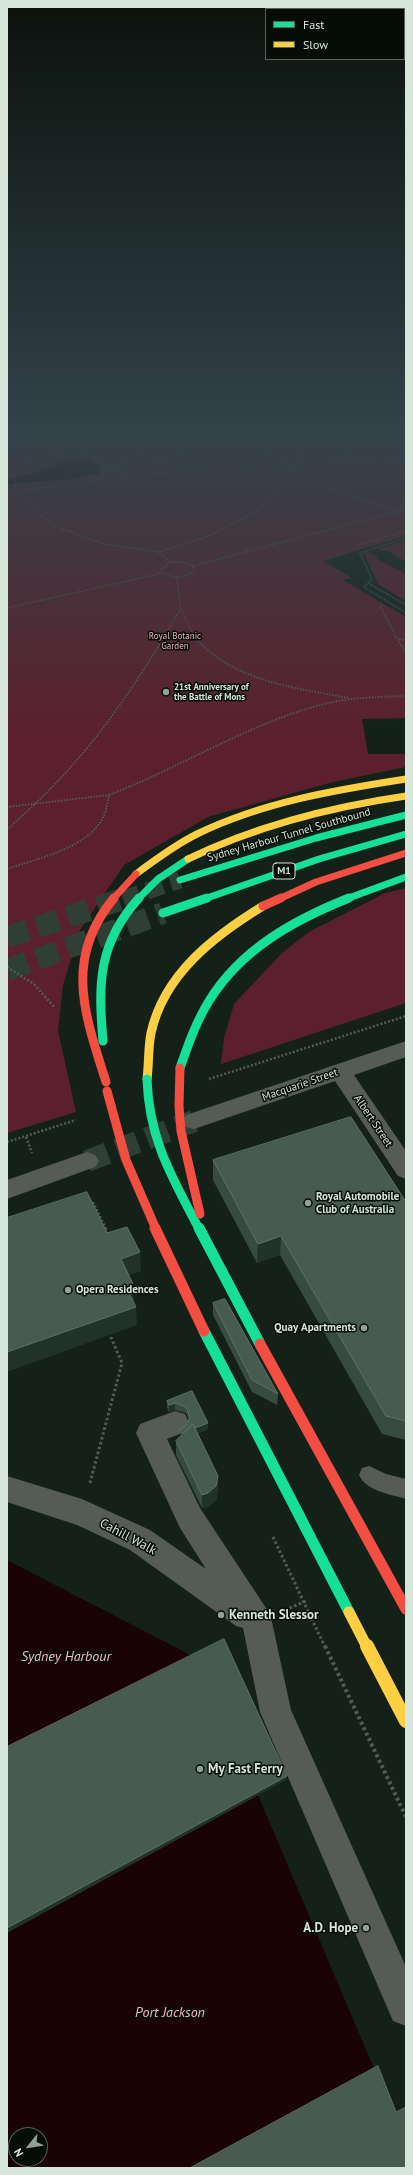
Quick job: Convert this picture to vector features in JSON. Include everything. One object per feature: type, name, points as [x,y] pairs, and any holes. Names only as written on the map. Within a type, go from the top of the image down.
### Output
[{"type":"highway","points":[[406,779],[327,792],[242,814],[183,839],[151,860],[124,884],[101,914],[94,928],[85,954],[81,976],[85,1014],[107,1086],[126,1160],[165,1251],[217,1358],[406,1720]]},
{"type":"highway","points":[[107,1086],[100,1008],[102,964],[106,948],[116,929],[138,898],[151,884],[173,868],[222,841],[261,828],[338,807],[406,796]]},
{"type":"highway","name":"Sydney Harbour Tunnel Southbound","points":[[180,880],[323,836],[406,815]]},
{"type":"highway","name":"M1","points":[[163,913],[319,859],[406,834]]},
{"type":"highway","points":[[406,853],[343,872],[294,891],[242,917],[215,935],[194,955],[170,987],[156,1014],[149,1035],[146,1054],[148,1105],[153,1130],[161,1154],[173,1181],[255,1335],[406,1609]]},
{"type":"highway","points":[[205,1239],[181,1131],[179,1106],[180,1068],[191,1034],[213,993],[236,965],[254,949],[299,919],[355,895],[406,877]]},
{"type":"street","name":"Macquarie Street","points":[[194,1121],[406,1050]]},
{"type":"street","name":"Albert Street","points":[[340,1071],[406,1170]]},
{"type":"street","points":[[7,1190],[87,1161]]},
{"type":"street","points":[[175,1423],[150,1433],[190,1518],[257,1622],[276,1712],[406,2008]]},
{"type":"street","name":"Cahill Walk","points":[[7,1489],[82,1513],[140,1540],[257,1622]]},
{"type":"lane","points":[[369,1475],[381,1482],[406,1489]]},
{"type":"path","points":[[69,532],[104,544],[158,552],[216,532]]},
{"type":"path","points":[[163,573],[163,566],[171,562],[185,562],[193,566],[319,532]]},
{"type":"path","points":[[359,545],[401,532]]},
{"type":"path","points":[[406,538],[360,554],[372,579],[364,587],[406,613]]},
{"type":"path","points":[[158,552],[171,562]]},
{"type":"path","points":[[7,608],[163,573],[177,577],[192,574],[194,571],[193,566]]},
{"type":"path","points":[[177,577],[180,610],[188,628],[210,654],[230,667],[258,679],[351,699]]},
{"type":"path","points":[[368,583],[406,605]]},
{"type":"path","points":[[383,605],[380,606],[382,613],[406,652]]},
{"type":"path","points":[[7,830],[36,804],[58,781],[110,718],[143,671],[180,610]]},
{"type":"path","points":[[399,639],[406,640]]},
{"type":"path","points":[[7,807],[109,795],[143,783],[222,744],[298,713],[322,705],[351,699],[406,696]]},
{"type":"path","points":[[7,869],[68,847],[92,832],[101,821],[109,795]]},
{"type":"path","points":[[7,967],[39,989],[52,1003],[59,1014]]},
{"type":"path","points":[[203,1081],[406,1016]]},
{"type":"path","points":[[7,1142],[76,1120]]},
{"type":"path","points":[[93,1202],[111,1240]]},
{"type":"path","points":[[82,1513],[122,1363],[110,1335]]},
{"type":"green space","name":"Royal Botanic Garden","points":[[7,532],[406,532],[406,536],[323,561],[352,578],[343,580],[406,617],[406,718],[362,719],[368,754],[406,754],[406,767],[333,782],[208,817],[124,865],[80,930],[63,985],[58,1031],[76,1112],[7,1133]]},
{"type":"green space","points":[[406,540],[406,562],[390,552],[378,549]]},
{"type":"green space","points":[[368,552],[378,557],[375,558],[406,574],[406,601],[378,584],[364,553]]},
{"type":"green space","points":[[406,888],[406,1003],[221,1064],[224,1038],[234,1004],[282,953],[309,932],[385,893]]},
{"type":"water","name":"Sydney Harbour","points":[[7,1560],[196,1658],[7,1752]]},
{"type":"water","name":"Port Jackson","points":[[258,1795],[375,2071],[197,2168],[7,2168],[7,1932]]},
{"type":"building","points":[[351,1117],[406,1202],[406,1421],[386,1416],[281,1236],[258,1244],[213,1160]]},
{"type":"building","name":"Opera Residences","points":[[87,1192],[107,1233],[127,1227],[140,1252],[121,1259],[133,1284],[126,1287],[136,1307],[7,1352],[7,1218]]},
{"type":"building","points":[[225,1299],[278,1394],[252,1380],[213,1303]]},
{"type":"building","points":[[192,1391],[208,1423],[195,1428],[193,1424],[184,1433],[182,1433],[180,1429],[186,1426],[190,1417],[186,1407],[175,1403],[169,1405],[167,1401]]},
{"type":"building","points":[[193,1424],[218,1476],[216,1486],[208,1493],[202,1495],[176,1441]]},
{"type":"building","points":[[224,1639],[287,1776],[7,1928],[7,1747]]},
{"type":"building","points":[[378,2066],[396,2112],[406,2107],[406,2168],[190,2168]]},
{"type":"tunnel","points":[[126,898],[180,880]]},
{"type":"tunnel","points":[[7,937],[126,898]]},
{"type":"tunnel","points":[[7,970],[163,913]]},
{"type":"tunnel","points":[[87,1161],[194,1121]]},
{"type":"traffic: fast","points":[[180,880],[316,838],[406,815]]},
{"type":"traffic: fast","points":[[163,913],[319,859],[406,834]]},
{"type":"traffic: fast","points":[[103,1041],[100,1006],[100,980],[105,953],[112,936],[131,906],[144,892],[172,868],[188,859]]},
{"type":"traffic: fast","points":[[180,1068],[194,1029],[208,1002],[232,970],[253,951],[276,934],[326,907],[406,877]]},
{"type":"traffic: fast","points":[[147,1079],[148,1105],[153,1130],[170,1174],[260,1344]]},
{"type":"traffic: fast","points":[[204,1331],[349,1612]]},
{"type":"traffic: slow","points":[[136,874],[165,852],[196,835],[229,820],[264,808],[299,799],[334,791],[406,779]]},
{"type":"traffic: slow","points":[[188,859],[240,836],[294,818],[350,805],[406,796]]},
{"type":"traffic: slow","points":[[147,1079],[151,1033],[161,1006],[171,987],[182,971],[210,942],[244,917],[263,906]]},
{"type":"traffic: slow","points":[[349,1612],[406,1721]]},
{"type":"traffic: jam","points":[[263,906],[316,882],[406,853]]},
{"type":"traffic: jam","points":[[106,1082],[85,1013],[82,985],[83,967],[87,949],[101,916],[111,900],[136,874]]},
{"type":"traffic: jam","points":[[180,1068],[179,1106],[181,1131],[200,1214]]},
{"type":"traffic: jam","points":[[107,1091],[126,1160],[165,1251],[204,1331]]},
{"type":"traffic: jam","points":[[260,1344],[406,1609]]},
{"type":"place","name":"21st Anniversary of the Battle of Mons","points":[[166,692]]},
{"type":"place","name":"Royal Automobile Club of Australia","points":[[308,1203]]},
{"type":"place","name":"Opera Residences","points":[[68,1290]]},
{"type":"place","name":"Quay Apartments","points":[[364,1328]]},
{"type":"place","name":"Kenneth Slessor","points":[[221,1615]]},
{"type":"place","name":"My Fast Ferry","points":[[200,1769]]},
{"type":"place","name":"A.D. Hope","points":[[366,1928]]}]
